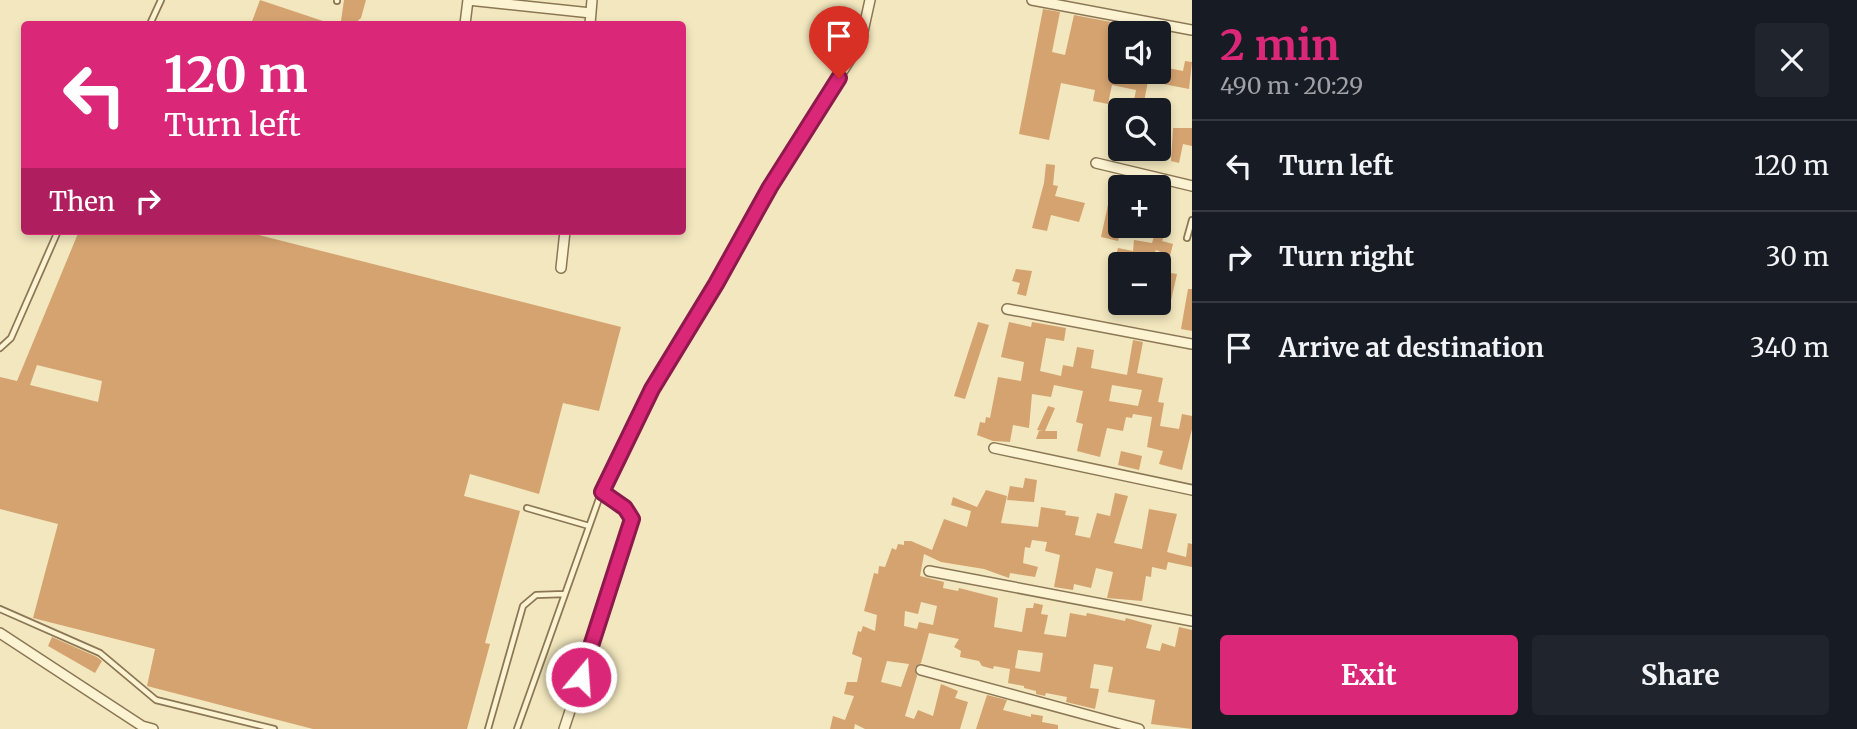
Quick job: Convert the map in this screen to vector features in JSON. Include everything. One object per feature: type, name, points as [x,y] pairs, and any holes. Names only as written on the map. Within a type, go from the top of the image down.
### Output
[{"type":"street","points":[[465,21],[468,0],[591,13]]},
{"type":"street","points":[[590,21],[592,0]]},
{"type":"street","points":[[564,729],[632,519],[625,508],[602,492],[652,389],[710,295],[770,187],[853,53],[862,36],[870,0]]},
{"type":"street","points":[[1032,0],[1192,30]]},
{"type":"street","points":[[1096,163],[1192,186]]},
{"type":"street","points":[[561,268],[565,235]]},
{"type":"street","points":[[1007,309],[1192,344]]},
{"type":"street","points":[[994,448],[1192,490]]},
{"type":"street","points":[[929,571],[1192,621]]},
{"type":"street","points":[[0,633],[141,727],[153,729]]},
{"type":"street","points":[[921,670],[1139,729]]},
{"type":"lane","points":[[151,21],[161,0]]},
{"type":"lane","points":[[1187,238],[1192,220]]},
{"type":"lane","points":[[0,348],[11,338],[56,235]]},
{"type":"lane","points":[[517,729],[602,492]]},
{"type":"lane","points":[[527,508],[589,526]]},
{"type":"lane","points":[[488,729],[523,606],[536,595],[565,594]]},
{"type":"lane","points":[[0,609],[100,653],[156,700],[274,729]]},
{"type":"building","points":[[260,0],[323,21],[252,21]]},
{"type":"building","points":[[344,0],[366,0],[361,18],[358,21],[341,21]]},
{"type":"building","points":[[1043,9],[1060,12],[1052,52],[1065,55],[1074,15],[1108,21],[1108,84],[1147,84],[1145,98],[1134,98],[1136,90],[1112,85],[1108,104],[1093,101],[1095,90],[1061,83],[1049,140],[1019,134]]},
{"type":"building","points":[[1185,61],[1192,62],[1189,89],[1163,84],[1171,84],[1171,69],[1183,71]]},
{"type":"building","points":[[1173,128],[1192,128],[1192,146],[1183,144],[1179,163],[1171,161]]},
{"type":"building","points":[[1046,164],[1055,165],[1053,185],[1058,186],[1055,196],[1085,203],[1079,222],[1051,215],[1047,231],[1032,228],[1044,183]]},
{"type":"building","points":[[1108,205],[1108,238],[1119,238],[1118,241],[1101,237]]},
{"type":"building","points":[[77,235],[259,235],[621,327],[599,411],[563,403],[539,494],[470,474],[464,496],[520,511],[485,643],[490,644],[467,729],[313,729],[147,686],[155,649],[33,618],[58,524],[0,509],[0,377],[17,381]],"holes":[[[37,365],[102,381],[98,402],[30,385]]]},
{"type":"building","points":[[1154,238],[1163,238],[1162,241],[1173,244],[1171,252],[1117,252],[1118,248],[1133,251],[1134,240],[1152,243]]},
{"type":"building","points":[[1016,269],[1032,271],[1026,296],[1017,294],[1020,283],[1012,281]]},
{"type":"building","points":[[1171,273],[1177,274],[1171,301]]},
{"type":"building","points":[[1188,289],[1192,289],[1192,331],[1181,329]]},
{"type":"building","points":[[978,322],[989,325],[965,399],[954,396]]},
{"type":"building","points":[[1009,322],[1031,327],[1032,322],[1066,328],[1064,341],[1046,338],[1040,371],[1061,376],[1063,365],[1073,367],[1077,347],[1094,350],[1091,368],[1127,375],[1133,340],[1143,342],[1137,373],[1163,378],[1158,402],[1164,403],[1160,426],[1179,429],[1182,414],[1192,416],[1192,429],[1182,470],[1159,464],[1163,451],[1147,447],[1152,417],[1133,414],[1132,418],[1126,417],[1123,431],[1107,428],[1100,457],[1077,451],[1083,424],[1076,422],[1083,391],[1054,385],[1051,397],[1032,394],[1029,428],[1013,425],[1010,442],[993,441],[977,435],[980,422],[985,423],[986,417],[990,418],[998,377],[1021,381],[1024,362],[1001,357]],"holes":[[[1112,385],[1142,390],[1138,406],[1109,401]]]},
{"type":"building","points":[[1048,406],[1055,408],[1045,431],[1057,431],[1057,439],[1036,439],[1039,431],[1043,431],[1037,430]]},
{"type":"building","points":[[1121,451],[1142,456],[1139,470],[1118,465]]},
{"type":"building","points":[[1025,478],[1037,480],[1034,502],[1007,500],[1010,486],[1023,488]]},
{"type":"building","points":[[986,490],[1007,496],[1001,523],[1038,527],[1041,507],[1066,511],[1065,515],[1079,517],[1075,535],[1090,538],[1097,513],[1110,516],[1115,493],[1128,496],[1114,543],[1142,549],[1149,509],[1177,514],[1167,552],[1186,557],[1188,543],[1192,544],[1192,567],[1168,562],[1166,570],[1152,567],[1151,577],[1146,576],[1142,601],[1107,598],[1113,572],[1096,568],[1091,588],[1074,584],[1073,590],[1054,587],[1060,555],[1045,551],[1047,542],[1032,540],[1030,548],[1025,547],[1023,563],[1038,567],[1035,577],[1010,573],[1009,578],[984,569],[941,562],[924,554],[920,576],[944,582],[943,588],[958,591],[959,588],[998,598],[994,627],[1022,632],[1026,608],[1033,608],[1034,603],[1043,605],[1041,614],[1048,615],[1044,634],[1066,637],[1070,613],[1086,616],[1087,613],[1125,621],[1126,618],[1152,625],[1146,648],[1160,651],[1162,643],[1175,647],[1179,627],[1192,630],[1192,729],[1151,724],[1155,700],[1108,692],[1113,667],[1094,664],[1090,688],[1099,689],[1095,709],[1066,702],[1067,697],[1036,694],[1036,691],[1024,686],[1008,683],[1010,669],[994,666],[993,669],[982,666],[979,661],[960,657],[961,651],[954,647],[959,639],[929,633],[921,663],[915,668],[917,676],[905,716],[914,719],[918,710],[933,716],[941,684],[958,691],[955,698],[968,702],[960,729],[865,729],[855,724],[854,729],[830,729],[833,716],[845,720],[854,696],[844,694],[847,682],[857,682],[862,658],[852,654],[858,631],[861,632],[863,626],[875,631],[877,615],[864,611],[874,573],[878,574],[879,566],[885,567],[892,548],[896,550],[898,544],[904,545],[904,541],[911,541],[932,550],[944,519],[967,527],[971,511],[951,505],[953,497],[977,507]],"holes":[[[921,602],[937,606],[933,625],[919,622],[917,629],[904,626],[905,611],[918,614]],[[1018,650],[1043,653],[1040,672],[1015,668]],[[887,661],[909,664],[901,687],[881,682]]]},
{"type":"building","points":[[52,637],[102,661],[95,673],[48,646]]},
{"type":"building","points":[[987,695],[1007,700],[1003,710],[1031,717],[1031,714],[1043,716],[1042,722],[1058,725],[1058,729],[976,729]]},
{"type":"route","points":[[581,677],[632,519],[625,508],[602,492],[652,389],[690,329],[770,187],[839,78]]}]
